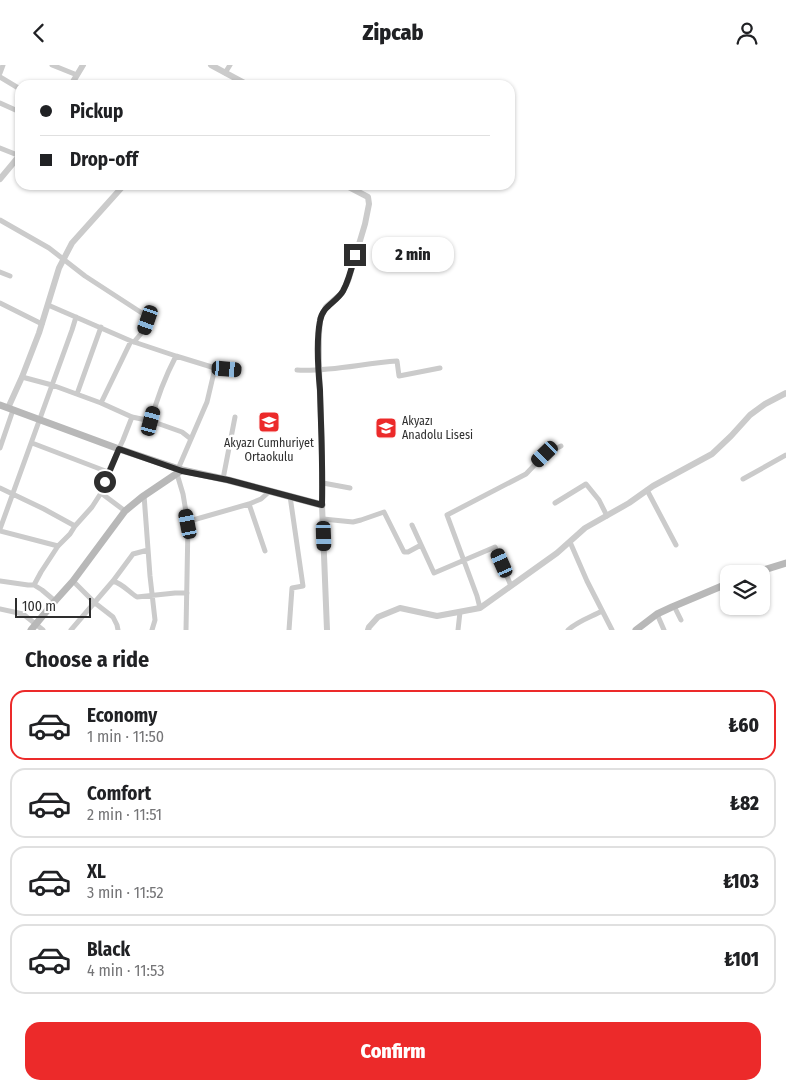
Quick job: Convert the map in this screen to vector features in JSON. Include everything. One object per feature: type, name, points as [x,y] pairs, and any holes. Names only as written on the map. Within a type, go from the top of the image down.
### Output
[{"type":"main road","points":[[0,405],[179,471],[223,479],[322,505]]},
{"type":"main road","points":[[34,627],[73,581],[125,511],[144,495],[179,471]]},
{"type":"main road","points":[[770,568],[786,563]]},
{"type":"main road","points":[[638,629],[657,615],[674,606],[720,587]]},
{"type":"street","points":[[0,73],[3,65]]},
{"type":"street","points":[[52,65],[77,75]]},
{"type":"street","points":[[74,80],[83,65]]},
{"type":"street","points":[[211,65],[238,80]]},
{"type":"street","points":[[225,73],[230,65]]},
{"type":"street","points":[[0,77],[15,86]]},
{"type":"street","points":[[0,103],[15,109]]},
{"type":"street","points":[[0,148],[15,153]]},
{"type":"street","points":[[0,179],[15,161]]},
{"type":"street","points":[[0,447],[10,409],[42,324],[63,259],[72,243],[120,190]]},
{"type":"street","points":[[327,630],[318,334],[320,319],[326,307],[342,293],[348,281],[365,224],[369,204],[368,197],[355,190]]},
{"type":"street","points":[[0,220],[49,248],[85,276],[145,315],[148,320],[144,330],[132,341],[101,403]]},
{"type":"street","points":[[0,272],[10,276]]},
{"type":"street","points":[[0,303],[42,324]]},
{"type":"street","points":[[48,305],[132,341],[176,356],[215,368],[239,370]]},
{"type":"street","points":[[58,546],[0,530],[76,317]]},
{"type":"street","points":[[76,394],[101,327]]},
{"type":"street","points":[[151,421],[168,371],[176,356]]},
{"type":"street","points":[[297,370],[318,370],[396,361],[399,376],[440,368]]},
{"type":"street","points":[[186,630],[188,524],[179,471],[207,401],[215,368]]},
{"type":"street","points":[[22,377],[52,385],[132,417],[151,421],[182,433],[191,439]]},
{"type":"street","points":[[368,630],[378,617],[400,608],[437,616],[480,608],[557,553],[586,528],[630,503],[647,490],[712,454],[750,415],[765,404],[786,393]]},
{"type":"street","points":[[34,585],[58,546],[92,507],[101,493],[132,417]]},
{"type":"street","points":[[223,479],[235,417]]},
{"type":"street","points":[[32,443],[108,472]]},
{"type":"street","points":[[480,608],[447,515],[526,474],[545,454],[561,446]]},
{"type":"street","points":[[743,479],[786,455]]},
{"type":"street","points":[[323,483],[350,488]]},
{"type":"street","points":[[555,503],[586,484],[599,500],[607,516]]},
{"type":"street","points":[[0,488],[75,526]]},
{"type":"street","points":[[647,490],[676,545]]},
{"type":"street","points":[[188,524],[193,520],[261,499],[270,491]]},
{"type":"street","points":[[101,493],[125,511]]},
{"type":"street","points":[[144,495],[145,525],[155,620],[152,630]]},
{"type":"street","points":[[289,630],[292,588],[303,586],[290,496]]},
{"type":"street","points":[[248,504],[265,551]]},
{"type":"street","points":[[323,519],[353,521],[384,512],[404,551],[408,552],[421,545]]},
{"type":"street","points":[[412,525],[434,573],[495,547],[511,586]]},
{"type":"street","points":[[570,542],[612,630]]},
{"type":"street","points":[[71,630],[114,581],[133,554],[148,550]]},
{"type":"street","points":[[0,581],[34,585],[55,601]]},
{"type":"street","points":[[73,581],[95,603],[113,617],[118,630]]},
{"type":"street","points":[[114,581],[137,597],[187,593]]},
{"type":"street","points":[[674,606],[681,620]]},
{"type":"street","points":[[0,609],[23,614],[34,627],[43,630]]},
{"type":"street","points":[[568,630],[583,619],[602,611]]},
{"type":"street","points":[[458,630],[460,612]]},
{"type":"street","points":[[657,615],[664,630]]},
{"type":"place","name":"Akyazı Cumhuriyet Ortaokulu","points":[[269,422]]},
{"type":"place","name":"Akyazı Anadolu Lisesi","points":[[386,428]]},
{"type":"route","points":[[105,482],[119,449],[182,471],[228,480],[322,505],[323,483],[318,334],[320,319],[326,307],[342,293],[348,281],[355,255]]}]
